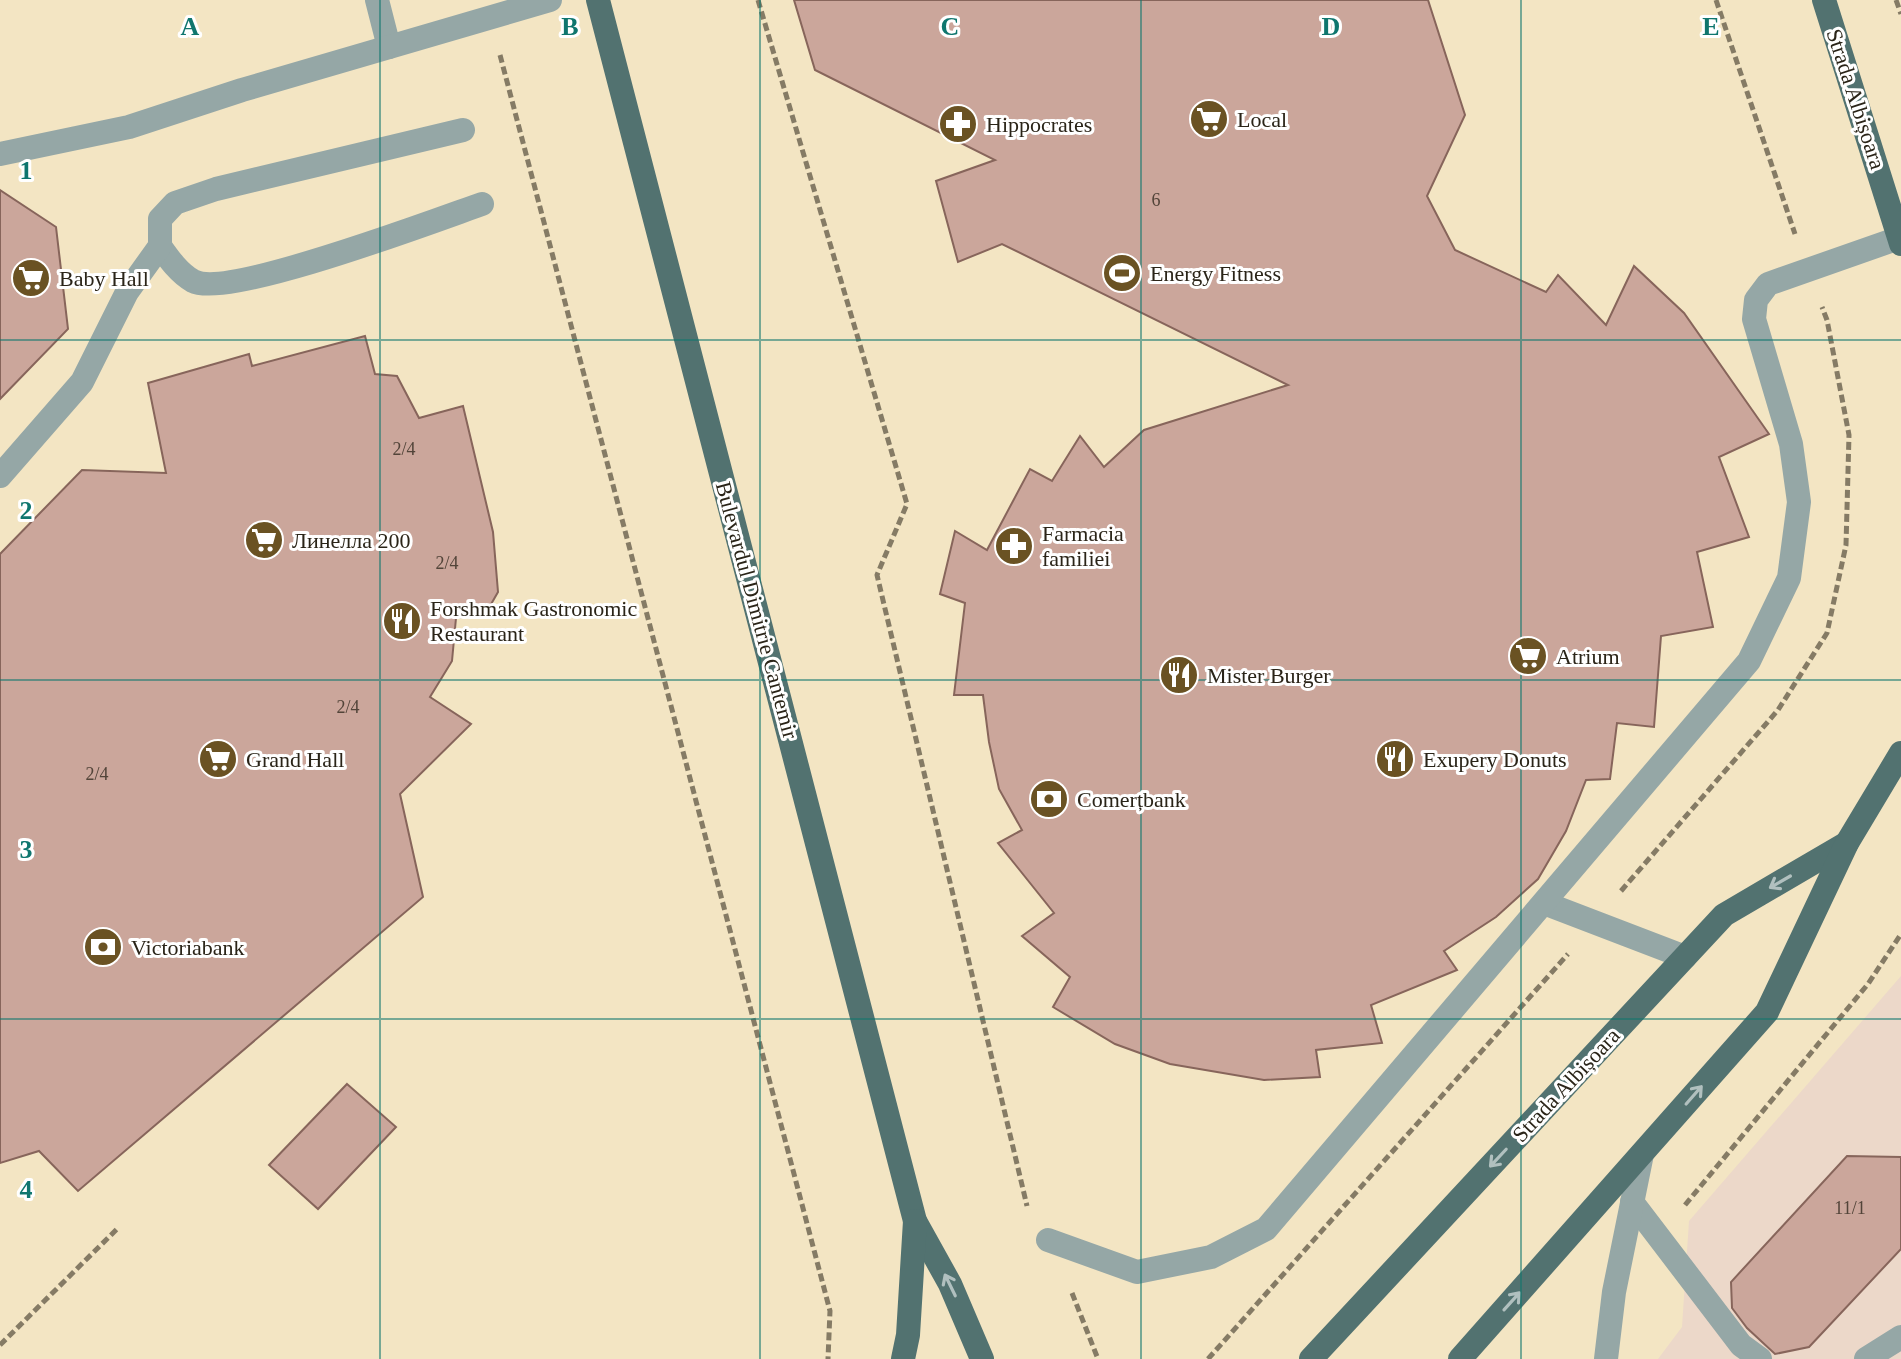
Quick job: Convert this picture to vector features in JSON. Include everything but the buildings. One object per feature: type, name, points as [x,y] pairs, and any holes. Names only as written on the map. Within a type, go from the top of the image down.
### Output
[{"type":"main road","name":"Bulevardul Dimitrie Cantemir","points":[[598,0],[915,1221],[950,1284],[983,1357]]},
{"type":"main road","name":"Strada Albișoara","points":[[1824,0],[1900,241]]},
{"type":"main road","name":"Strada Albișoara","points":[[1460,1359],[1767,1012],[1847,843],[1901,753]]},
{"type":"main road","name":"Strada Albișoara","points":[[1311,1359],[1724,915],[1847,843]]},
{"type":"main road","name":"Bulevardul Dimitrie Cantemir","points":[[903,1359],[908,1335],[915,1221]]},
{"type":"lane","points":[[377,0],[389,47]]},
{"type":"lane","points":[[0,154],[129,127],[242,90],[550,0]]},
{"type":"lane","points":[[463,130],[216,189],[175,203],[160,219],[160,246],[174,266],[195,283],[234,283],[303,265],[482,204]]},
{"type":"lane","points":[[1048,1240],[1137,1272],[1211,1257],[1266,1229],[1749,661],[1789,578],[1799,502],[1791,444],[1754,319],[1756,300],[1768,284],[1900,241]]},
{"type":"lane","points":[[0,476],[82,382],[127,292],[160,246]]},
{"type":"lane","points":[[1544,903],[1685,957]]},
{"type":"lane","points":[[1606,1359],[1614,1292],[1642,1154]]},
{"type":"lane","points":[[1632,1202],[1741,1345],[1760,1359]]},
{"type":"lane","points":[[1866,1359],[1901,1337]]},
{"type":"path","points":[[758,0],[904,489],[907,504],[877,575],[1028,1207],[1059,1258],[1098,1359]]},
{"type":"path","points":[[1208,1359],[1534,995],[1678,822],[1778,710],[1827,633],[1846,545],[1849,435],[1827,320],[1773,173],[1716,0]]},
{"type":"path","points":[[1896,0],[1901,14]]},
{"type":"path","points":[[490,18],[830,1311],[828,1359]]},
{"type":"path","points":[[1658,1237],[1868,984],[1901,934]]},
{"type":"path","points":[[0,1345],[118,1228]]},
{"type":"shaded area","points":[[1901,976],[1901,1359],[1658,1359],[1682,1327],[1689,1221]]},
{"type":"place","name":"Local","points":[[1209,119]]},
{"type":"place","name":"Hippocrates","points":[[958,124]]},
{"type":"place","name":"Energy Fitness","points":[[1122,273]]},
{"type":"place","name":"Baby Hall","points":[[31,278]]},
{"type":"place","name":"Линелла 200","points":[[264,540]]},
{"type":"place","name":"Farmacia familiei","points":[[1014,546]]},
{"type":"place","name":"Forshmak Gastronomic Restaurant","points":[[402,621]]},
{"type":"place","name":"Atrium","points":[[1528,656]]},
{"type":"place","name":"Mister Burger","points":[[1179,675]]},
{"type":"place","name":"Grand Hall","points":[[218,759]]},
{"type":"place","name":"Exupery Donuts","points":[[1395,759]]},
{"type":"place","name":"Comerțbank","points":[[1049,799]]},
{"type":"place","name":"Victoriabank","points":[[103,947]]}]
